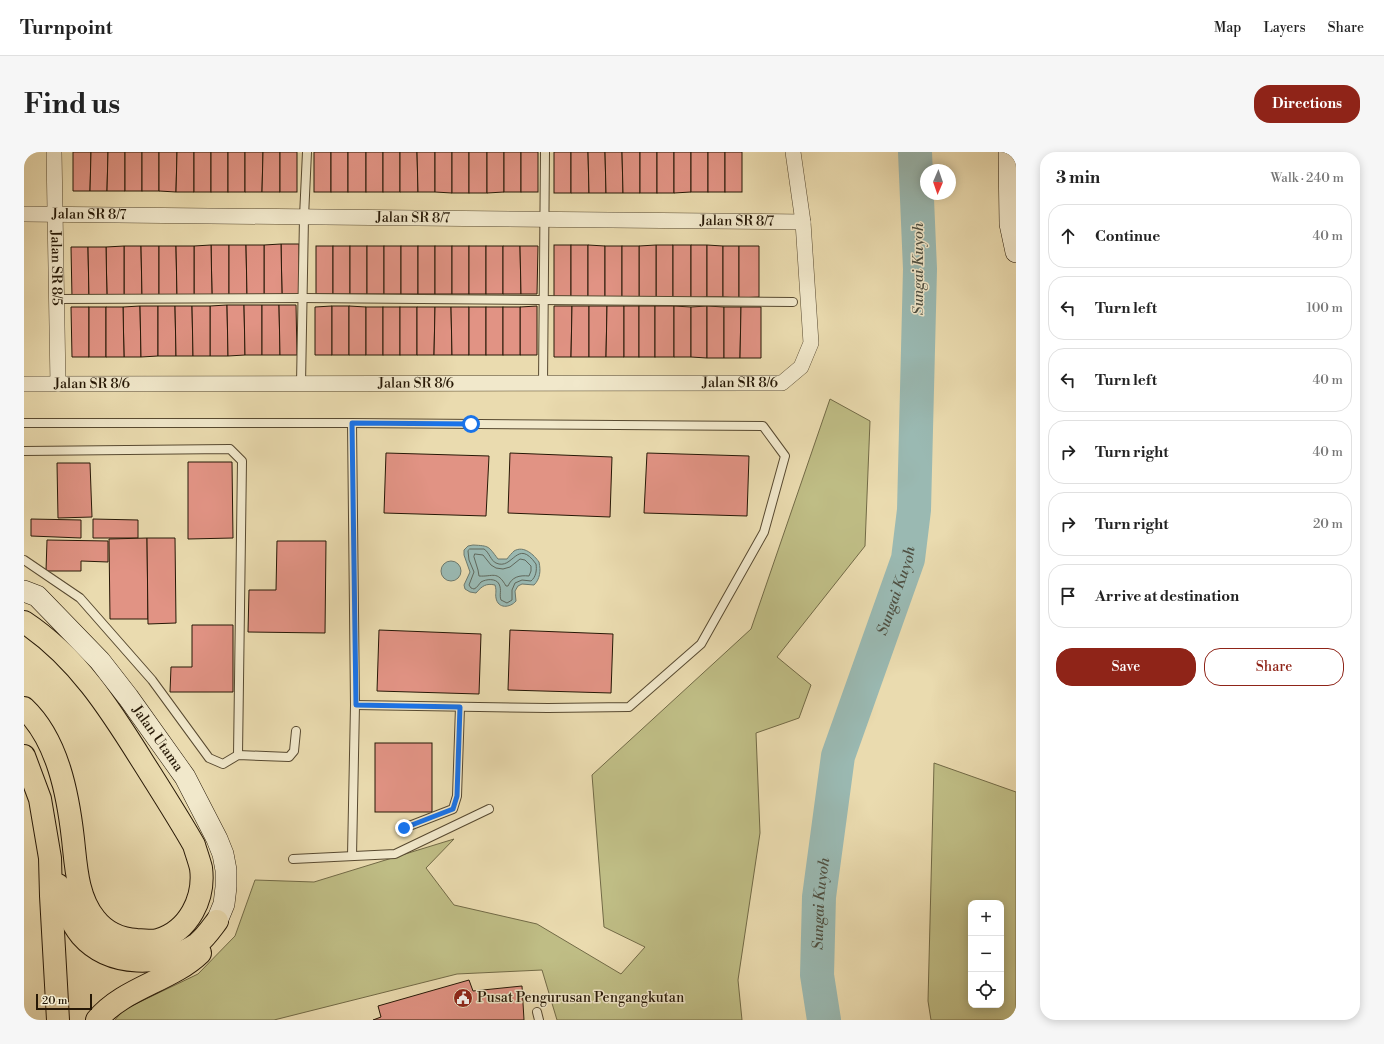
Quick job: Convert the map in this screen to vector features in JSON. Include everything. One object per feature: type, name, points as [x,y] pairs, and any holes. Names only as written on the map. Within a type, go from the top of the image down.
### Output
[{"type":"highway","points":[[24,622],[54,644],[92,684],[118,722],[194,845],[201,868],[201,889],[199,899],[189,918],[173,932],[156,940],[132,940],[123,938],[114,935],[105,928],[87,909],[82,896],[77,872],[70,815],[60,770],[39,726],[24,708]]},
{"type":"highway","points":[[24,756],[40,799],[50,858],[62,899],[68,916],[82,936],[96,947],[110,955],[124,959],[153,960],[167,958],[184,952],[198,943],[217,921]]},
{"type":"highway","points":[[50,858],[58,1020]]},
{"type":"highway","points":[[98,1020],[118,1001],[181,968],[194,958],[208,944],[215,933],[217,921]]},
{"type":"street","name":"Jalan SR 8/5","points":[[54,152],[58,384]]},
{"type":"street","points":[[793,152],[803,222]]},
{"type":"street","points":[[1009,152],[1010,224],[1016,252]]},
{"type":"street","name":"Jalan SR 8/7","points":[[24,214],[803,222]]},
{"type":"street","name":"Jalan SR 8/6","points":[[24,384],[782,383],[801,367],[811,342],[803,222]]},
{"type":"street","name":"Jalan Utama","points":[[24,591],[37,596],[100,661],[128,697],[185,777],[217,839],[223,854],[226,870],[226,887],[224,904],[217,921]]},
{"type":"lane","points":[[302,384],[304,217],[307,152]]},
{"type":"lane","points":[[543,384],[545,152]]},
{"type":"lane","points":[[57,299],[303,298],[793,302]]},
{"type":"lane","points":[[24,423],[352,423],[763,426],[785,456],[764,532],[701,644],[629,707],[548,708],[356,705]]},
{"type":"lane","points":[[352,423],[356,705],[352,856]]},
{"type":"lane","points":[[24,451],[230,449],[242,461],[238,755]]},
{"type":"lane","points":[[24,560],[80,598],[152,680],[210,758],[223,764],[238,755],[289,757],[294,751],[296,731]]},
{"type":"lane","points":[[404,828],[453,809],[457,796],[460,707]]},
{"type":"lane","points":[[293,859],[395,854],[489,809]]},
{"type":"shaded area","points":[[830,399],[870,421],[865,546],[777,657],[811,685],[799,718],[756,733],[760,833],[738,980],[742,1020],[557,1020],[542,970],[457,974],[274,1020],[115,1020],[123,1010],[198,974],[235,936],[255,880],[314,882],[454,839],[426,868],[454,905],[537,924],[621,974],[645,947],[604,927],[592,775],[751,629]]},
{"type":"shaded area","points":[[934,763],[1016,792],[1016,1020],[931,1020],[928,1001]]},
{"type":"water","points":[[473,545],[488,548],[498,559],[507,559],[514,551],[518,549],[525,550],[534,556],[539,562],[540,572],[538,580],[534,585],[522,584],[518,586],[515,591],[516,601],[508,606],[502,606],[497,602],[495,585],[489,584],[484,586],[476,593],[470,592],[465,589],[464,585],[470,572],[464,555],[464,550],[468,546]]},
{"type":"water","points":[[451,561],[458,564],[461,571],[458,578],[451,581],[444,578],[441,571],[444,564]]},
{"type":"building","points":[[73,152],[91,152],[90,191],[73,191]]},
{"type":"building","points":[[91,152],[108,152],[107,191],[90,191]]},
{"type":"building","points":[[108,152],[125,152],[125,191],[107,191]]},
{"type":"building","points":[[125,152],[142,152],[142,191],[125,191]]},
{"type":"building","points":[[142,152],[159,152],[159,191],[142,191]]},
{"type":"building","points":[[159,152],[177,152],[176,192],[159,191]]},
{"type":"building","points":[[177,152],[194,152],[194,192],[176,192]]},
{"type":"building","points":[[194,152],[211,152],[211,192],[194,192]]},
{"type":"building","points":[[211,152],[228,152],[228,192],[211,192]]},
{"type":"building","points":[[228,152],[245,152],[245,192],[228,192]]},
{"type":"building","points":[[245,152],[263,152],[262,192],[245,192]]},
{"type":"building","points":[[263,152],[280,152],[280,192],[262,192]]},
{"type":"building","points":[[280,152],[297,152],[297,192],[280,192]]},
{"type":"building","points":[[314,152],[331,152],[331,192],[314,192]]},
{"type":"building","points":[[331,152],[348,152],[348,192],[331,192]]},
{"type":"building","points":[[348,152],[366,152],[366,192],[348,192]]},
{"type":"building","points":[[366,152],[383,152],[383,192],[366,192]]},
{"type":"building","points":[[383,152],[400,152],[400,192],[383,192]]},
{"type":"building","points":[[400,152],[417,152],[418,192],[400,192]]},
{"type":"building","points":[[417,152],[435,152],[435,192],[418,192]]},
{"type":"building","points":[[435,152],[452,152],[452,193],[435,192]]},
{"type":"building","points":[[452,152],[469,152],[469,193],[452,193]]},
{"type":"building","points":[[469,152],[487,152],[487,193],[469,193]]},
{"type":"building","points":[[487,152],[504,152],[504,192],[487,193]]},
{"type":"building","points":[[504,152],[521,152],[521,192],[504,192]]},
{"type":"building","points":[[521,152],[538,152],[538,192],[521,192]]},
{"type":"building","points":[[554,152],[571,152],[571,193],[554,193]]},
{"type":"building","points":[[571,152],[588,152],[589,193],[571,193]]},
{"type":"building","points":[[588,152],[605,152],[606,193],[589,193]]},
{"type":"building","points":[[605,152],[622,152],[623,193],[606,193]]},
{"type":"building","points":[[622,152],[640,152],[640,193],[623,193]]},
{"type":"building","points":[[640,152],[657,152],[657,193],[640,193]]},
{"type":"building","points":[[657,152],[674,152],[674,193],[657,193]]},
{"type":"building","points":[[674,152],[691,152],[691,192],[674,193]]},
{"type":"building","points":[[691,152],[708,152],[708,192],[691,192]]},
{"type":"building","points":[[708,152],[725,152],[725,192],[708,192]]},
{"type":"building","points":[[725,152],[742,152],[742,192],[725,192]]},
{"type":"building","points":[[281,244],[299,244],[299,295],[282,295]]},
{"type":"building","points":[[281,244],[282,295],[264,296],[264,245]]},
{"type":"building","points":[[211,245],[229,245],[229,296],[212,296]]},
{"type":"building","points":[[211,245],[212,296],[194,296],[194,246]]},
{"type":"building","points":[[229,245],[246,245],[247,296],[229,296]]},
{"type":"building","points":[[246,245],[264,245],[264,296],[247,296]]},
{"type":"building","points":[[554,245],[571,245],[571,297],[554,297]]},
{"type":"building","points":[[571,245],[588,245],[588,297],[571,297]]},
{"type":"building","points":[[588,245],[605,246],[605,297],[588,297]]},
{"type":"building","points":[[656,245],[673,245],[673,298],[656,297]]},
{"type":"building","points":[[656,245],[656,297],[639,297],[639,246]]},
{"type":"building","points":[[673,245],[691,245],[691,298],[673,298]]},
{"type":"building","points":[[691,245],[707,245],[707,297],[691,298]]},
{"type":"building","points":[[707,245],[723,246],[723,297],[707,297]]},
{"type":"building","points":[[124,246],[141,246],[142,297],[124,297]]},
{"type":"building","points":[[124,246],[124,297],[107,298],[106,247]]},
{"type":"building","points":[[141,246],[159,246],[159,297],[142,297]]},
{"type":"building","points":[[159,246],[176,246],[177,297],[159,297]]},
{"type":"building","points":[[176,246],[194,246],[194,296],[177,297]]},
{"type":"building","points":[[316,246],[333,246],[333,294],[316,294]]},
{"type":"building","points":[[333,246],[350,246],[350,294],[333,294]]},
{"type":"building","points":[[350,246],[367,246],[367,294],[350,294]]},
{"type":"building","points":[[367,246],[384,246],[384,294],[367,294]]},
{"type":"building","points":[[384,246],[401,246],[401,294],[384,294]]},
{"type":"building","points":[[401,246],[418,246],[418,294],[401,294]]},
{"type":"building","points":[[418,246],[435,246],[435,294],[418,294]]},
{"type":"building","points":[[435,246],[452,246],[452,294],[435,294]]},
{"type":"building","points":[[452,246],[469,246],[469,294],[452,294]]},
{"type":"building","points":[[469,246],[486,246],[486,294],[469,294]]},
{"type":"building","points":[[486,246],[503,246],[503,294],[486,294]]},
{"type":"building","points":[[503,246],[520,246],[521,294],[503,294]]},
{"type":"building","points":[[520,246],[538,246],[537,294],[521,294]]},
{"type":"building","points":[[605,246],[622,246],[622,297],[605,297]]},
{"type":"building","points":[[622,246],[639,246],[639,297],[622,297]]},
{"type":"building","points":[[723,246],[739,246],[739,298],[723,297]]},
{"type":"building","points":[[739,246],[759,246],[759,297],[739,298]]},
{"type":"building","points":[[71,247],[88,247],[89,298],[72,298]]},
{"type":"building","points":[[88,247],[106,247],[107,298],[89,298]]},
{"type":"building","points":[[227,305],[228,356],[210,356],[210,306]]},
{"type":"building","points":[[227,305],[244,305],[245,355],[228,356]]},
{"type":"building","points":[[244,305],[262,305],[262,355],[245,355]]},
{"type":"building","points":[[262,305],[279,305],[280,355],[262,355]]},
{"type":"building","points":[[279,305],[296,305],[297,355],[280,355]]},
{"type":"building","points":[[140,306],[141,357],[124,357],[123,307]]},
{"type":"building","points":[[140,306],[158,306],[158,356],[141,357]]},
{"type":"building","points":[[158,306],[175,306],[176,356],[158,356]]},
{"type":"building","points":[[175,306],[192,306],[193,356],[176,356]]},
{"type":"building","points":[[192,306],[210,306],[210,356],[193,356]]},
{"type":"building","points":[[332,306],[332,355],[315,355],[315,307]]},
{"type":"building","points":[[332,306],[349,306],[349,355],[332,355]]},
{"type":"building","points":[[349,306],[366,307],[366,355],[349,355]]},
{"type":"building","points":[[537,306],[537,355],[520,355],[520,307]]},
{"type":"building","points":[[554,306],[572,306],[571,357],[554,357]]},
{"type":"building","points":[[572,306],[589,306],[589,357],[571,357]]},
{"type":"building","points":[[589,306],[607,306],[606,357],[589,357]]},
{"type":"building","points":[[607,306],[624,306],[624,357],[606,357]]},
{"type":"building","points":[[624,306],[639,306],[639,357],[624,357]]},
{"type":"building","points":[[639,306],[655,306],[655,357],[639,357]]},
{"type":"building","points":[[655,306],[674,306],[674,357],[655,357]]},
{"type":"building","points":[[674,306],[691,307],[691,357],[674,357]]},
{"type":"building","points":[[707,306],[707,358],[691,357],[691,307]]},
{"type":"building","points":[[707,306],[724,307],[724,358],[707,358]]},
{"type":"building","points":[[71,307],[89,307],[89,357],[72,357]]},
{"type":"building","points":[[89,307],[106,307],[106,357],[89,357]]},
{"type":"building","points":[[106,307],[123,307],[124,357],[106,357]]},
{"type":"building","points":[[366,307],[383,307],[383,355],[366,355]]},
{"type":"building","points":[[383,307],[400,307],[400,355],[383,355]]},
{"type":"building","points":[[400,307],[417,307],[417,355],[400,355]]},
{"type":"building","points":[[417,307],[435,307],[434,355],[417,355]]},
{"type":"building","points":[[435,307],[451,307],[452,355],[434,355]]},
{"type":"building","points":[[451,307],[469,307],[469,355],[452,355]]},
{"type":"building","points":[[469,307],[486,307],[486,355],[469,355]]},
{"type":"building","points":[[486,307],[503,307],[503,355],[486,355]]},
{"type":"building","points":[[503,307],[520,307],[520,355],[503,355]]},
{"type":"building","points":[[724,307],[741,307],[740,358],[724,358]]},
{"type":"building","points":[[741,307],[761,307],[761,358],[740,358]]},
{"type":"building","points":[[386,453],[489,456],[486,516],[384,513]]},
{"type":"building","points":[[510,453],[612,457],[610,517],[508,513]]},
{"type":"building","points":[[647,453],[749,456],[747,516],[644,513]]},
{"type":"building","points":[[188,462],[232,462],[233,538],[188,539]]},
{"type":"building","points":[[57,463],[90,463],[92,517],[58,518]]},
{"type":"building","points":[[31,519],[81,520],[81,538],[31,536]]},
{"type":"building","points":[[93,519],[138,520],[138,538],[93,538]]},
{"type":"building","points":[[147,538],[148,619],[110,619],[109,539]]},
{"type":"building","points":[[147,538],[175,538],[176,623],[148,624]]},
{"type":"building","points":[[47,540],[108,541],[108,562],[81,561],[81,571],[46,571]]},
{"type":"building","points":[[277,541],[326,541],[325,633],[248,632],[249,590],[276,590]]},
{"type":"building","points":[[192,625],[233,625],[233,692],[170,692],[171,667],[192,667]]},
{"type":"building","points":[[379,630],[481,634],[479,694],[377,691]]},
{"type":"building","points":[[510,630],[613,634],[611,693],[508,690]]},
{"type":"building","points":[[375,743],[432,743],[432,812],[375,812]]},
{"type":"building","name":"Pusat Pengurusan Pengangkutan","points":[[469,980],[473,991],[522,986],[524,1020],[373,1020],[381,1017],[378,1006]]},
{"type":"waterway","name":"Sungai Kuyoh","points":[[824,1020],[817,975],[819,897],[838,756],[908,559],[914,510],[920,269],[915,152]]},
{"type":"place","name":"Pusat Pengurusan Pengangkutan","points":[[463,998]]},
{"type":"route","points":[[404,828],[453,809],[457,796],[460,707],[356,705],[352,423],[471,424]]}]
